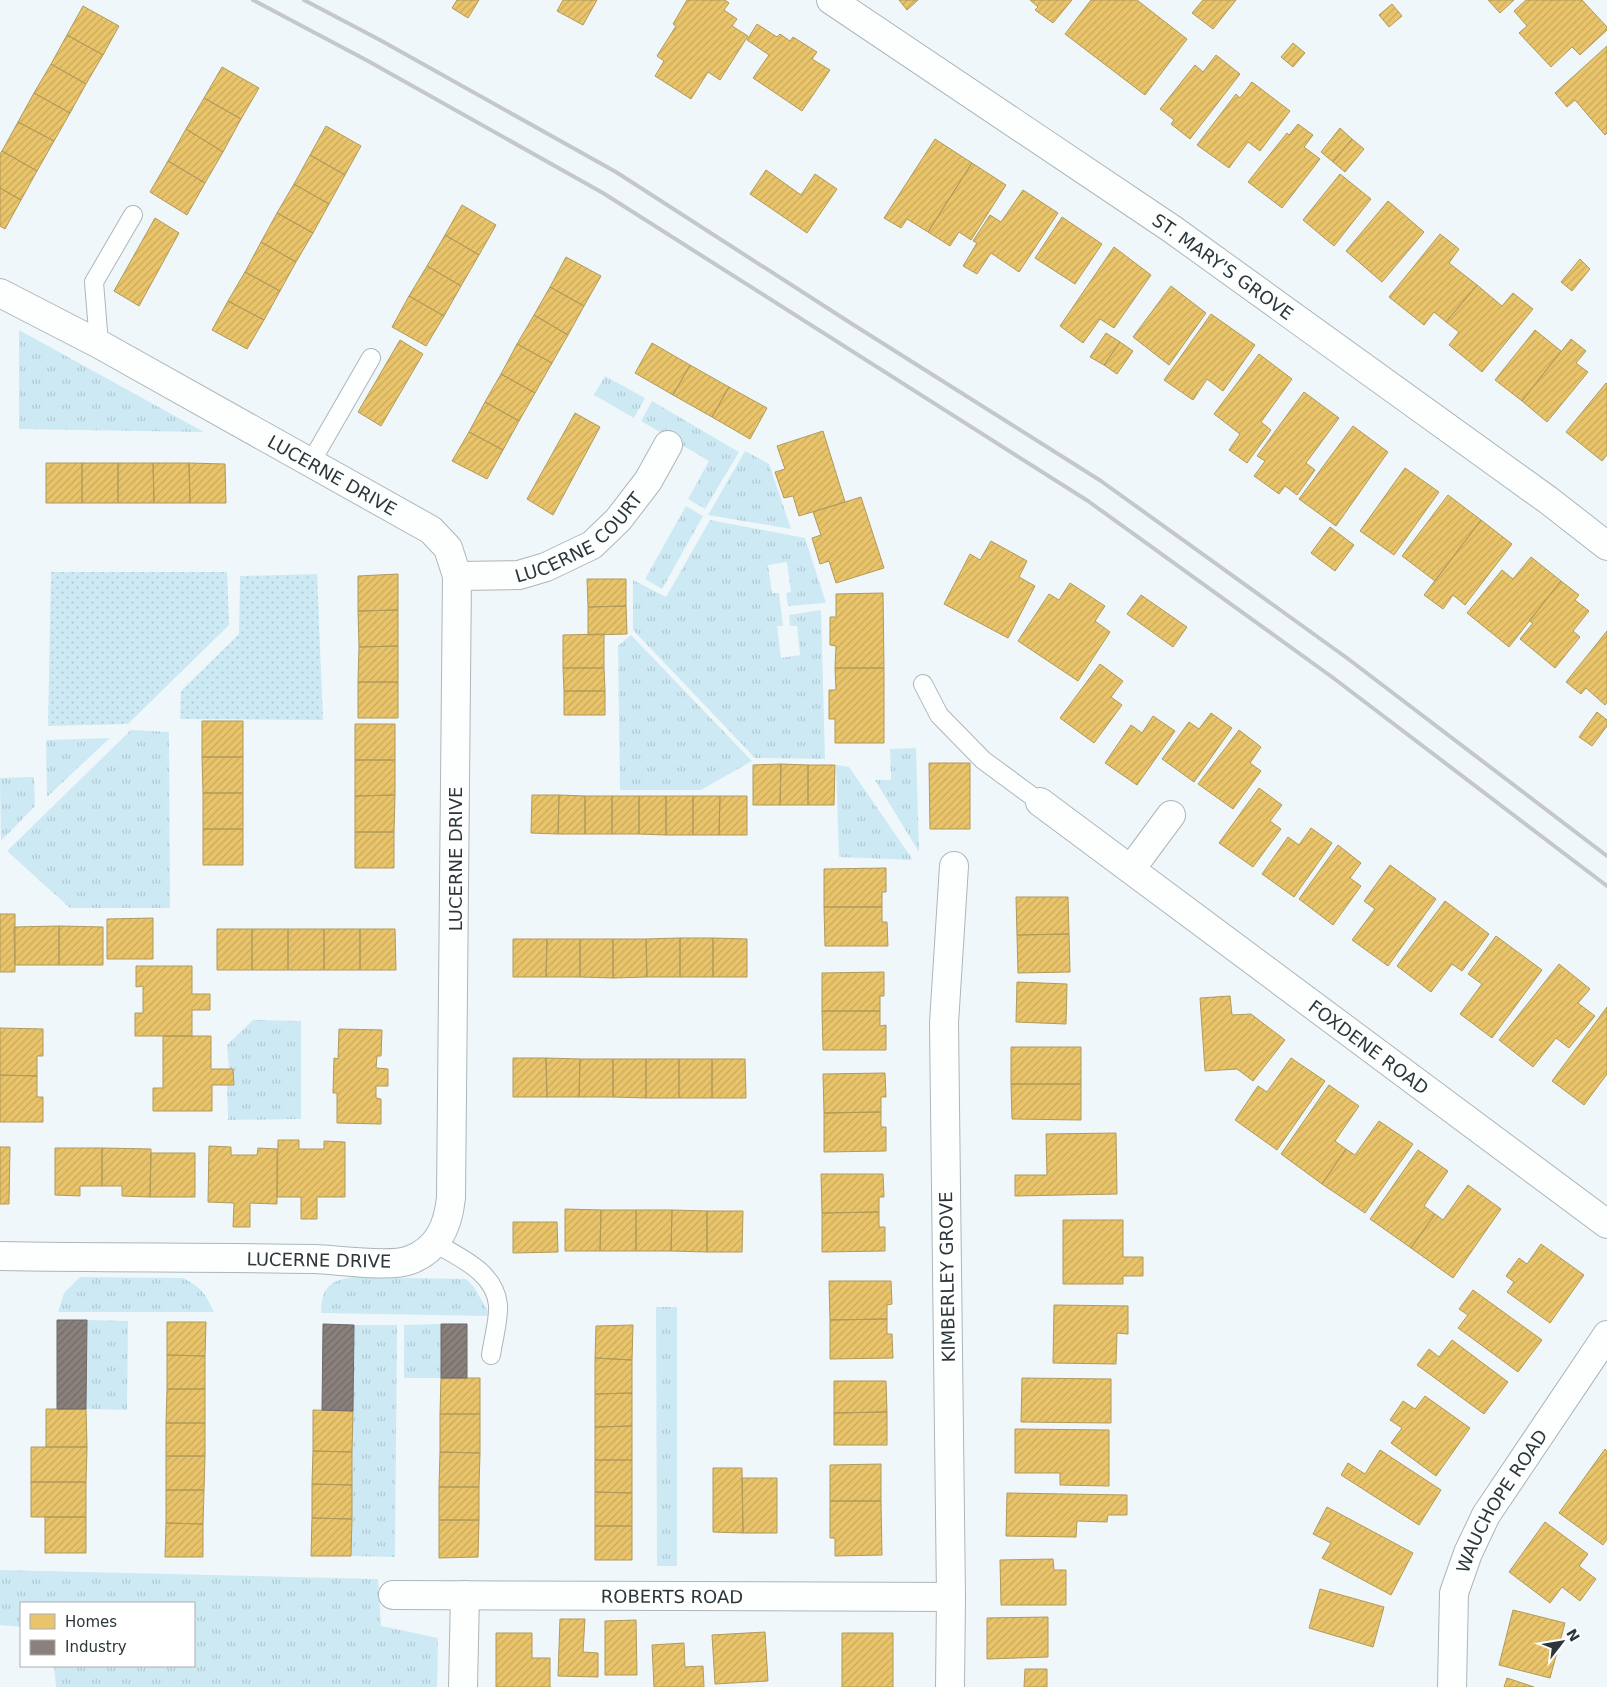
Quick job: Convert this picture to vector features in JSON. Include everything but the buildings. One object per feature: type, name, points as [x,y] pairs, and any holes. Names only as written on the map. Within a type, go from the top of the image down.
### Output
[{"type":"street","name":"ST. MARY'S GROVE","points":[[831,0],[1172,229],[1548,500],[1607,546]]},
{"type":"street","name":"LUCERNE DRIVE","points":[[0,293],[99,344],[431,530],[448,548],[458,576],[452,1198],[450,1216],[435,1243],[423,1254],[409,1261],[395,1263],[317,1259],[0,1256]]},
{"type":"street","name":"LUCERNE COURT","points":[[458,576],[519,575],[546,567],[592,545],[618,520],[648,480],[668,445]]},
{"type":"street","name":"FOXDENE ROAD","points":[[1040,802],[1607,1224]]},
{"type":"street","points":[[1131,869],[1171,815]]},
{"type":"street","name":"KIMBERLEY GROVE","points":[[950,1687],[951,1597],[944,1023],[954,866]]},
{"type":"street","name":"WAUCHOPE ROAD","points":[[1452,1687],[1454,1593],[1468,1553],[1486,1515],[1607,1335]]},
{"type":"street","name":"ROBERTS ROAD","points":[[393,1595],[951,1597]]},
{"type":"street","points":[[464,1687],[465,1595]]},
{"type":"lane","points":[[99,344],[94,282],[133,215]]},
{"type":"lane","points":[[311,462],[371,358]]},
{"type":"lane","name":"FOXDENE ROAD","points":[[923,684],[939,715],[983,760],[1040,802]]},
{"type":"lane","points":[[435,1243],[479,1269],[494,1290],[498,1306],[491,1355]]},
{"type":"green space","points":[[19,330],[204,432],[19,429]]},
{"type":"green space","points":[[605,376],[645,398],[634,418],[594,395]]},
{"type":"green space","points":[[652,401],[739,452],[705,509],[688,499],[709,461],[641,421]]},
{"type":"green space","points":[[745,451],[769,464],[791,529],[708,515]]},
{"type":"green space","points":[[686,506],[703,516],[662,589],[645,579]]},
{"type":"green space","points":[[710,520],[805,538],[826,603],[788,606],[786,593],[791,592],[787,562],[768,565],[772,593],[779,593],[783,626],[777,626],[781,658],[800,655],[797,626],[790,626],[789,615],[821,610],[825,759],[755,758],[633,630],[633,580],[666,597]]},
{"type":"green space","points":[[51,572],[227,572],[229,625],[128,724],[48,726]]},
{"type":"green space","points":[[317,574],[323,720],[180,719],[181,691],[239,634],[240,576]]},
{"type":"green space","points":[[631,635],[752,761],[701,790],[620,790],[618,646]]},
{"type":"green space","points":[[131,730],[169,732],[170,908],[70,908],[7,851]]},
{"type":"green space","points":[[110,738],[47,797],[46,740]]},
{"type":"green space","points":[[916,748],[919,852],[875,780],[891,780],[890,749]]},
{"type":"green space","points":[[836,765],[849,767],[913,860],[839,857]]},
{"type":"green space","points":[[34,777],[35,806],[1,841],[0,778]]},
{"type":"green space","points":[[253,1020],[301,1021],[301,1119],[228,1120],[227,1085],[234,1085],[233,1070],[229,1069],[227,1045]]},
{"type":"green space","points":[[80,1277],[183,1278],[202,1292],[214,1312],[58,1312],[64,1293]]},
{"type":"green space","points":[[353,1277],[466,1279],[474,1287],[488,1311],[487,1316],[321,1313],[323,1297],[328,1287],[338,1281]]},
{"type":"green space","points":[[656,1307],[677,1307],[677,1566],[657,1566]]},
{"type":"green space","points":[[87,1320],[128,1321],[127,1410],[86,1409]]},
{"type":"green space","points":[[441,1324],[441,1378],[404,1378],[404,1325]]},
{"type":"green space","points":[[354,1325],[397,1325],[395,1557],[351,1556]]},
{"type":"green space","points":[[0,1570],[378,1579],[381,1626],[438,1638],[437,1687],[56,1687],[54,1667],[195,1667],[195,1602],[20,1602],[20,1627],[0,1625]]},
{"type":"railway","points":[[253,0],[368,61],[603,193],[1088,501],[1332,677],[1607,886]]},
{"type":"railway","points":[[304,0],[380,40],[616,172],[1101,481],[1347,658],[1607,856]]}]
